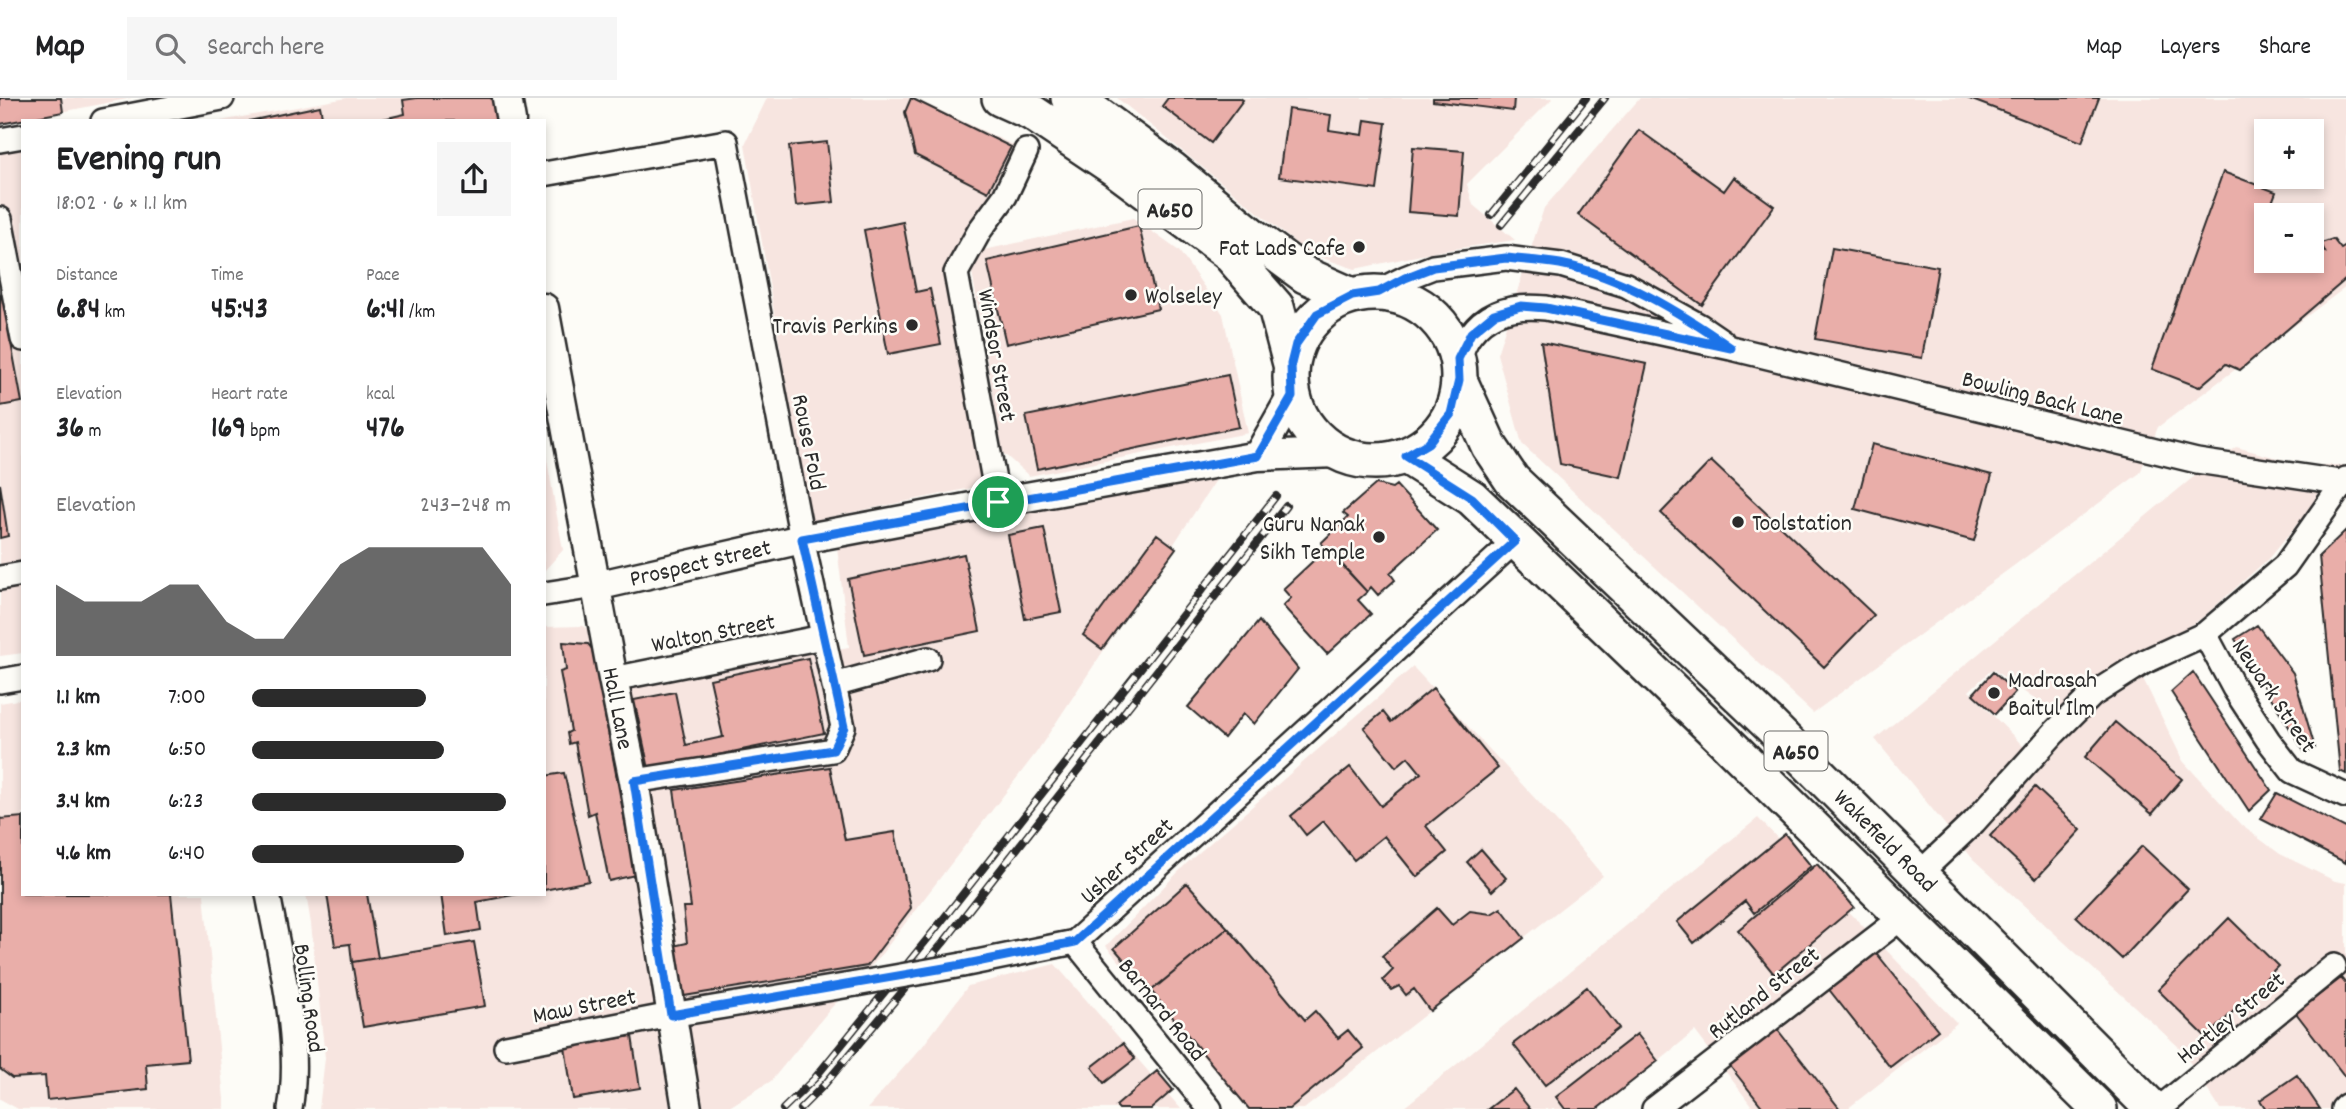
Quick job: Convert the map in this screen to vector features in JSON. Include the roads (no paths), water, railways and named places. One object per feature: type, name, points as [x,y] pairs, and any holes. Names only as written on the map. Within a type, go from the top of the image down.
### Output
[{"type":"main road","name":"A650","points":[[1000,98],[1031,112],[1116,169],[1229,253],[1276,307],[1291,380],[1307,429],[1337,453],[1374,462],[1406,456],[1428,443],[1451,414],[1458,370],[1446,331],[1422,307],[1398,295],[1366,294],[1305,275],[1251,235],[1171,169],[1095,113],[1069,98]]},
{"type":"main road","points":[[1291,380],[1296,344],[1317,314],[1366,294]]},
{"type":"main road","name":"Wakefield Road","points":[[1458,370],[1489,446],[1513,480],[1769,724],[2153,1109]]},
{"type":"main road","name":"Wakefield Road","points":[[1406,456],[1472,498],[1904,916],[2099,1109]]},
{"type":"street","points":[[114,114],[222,98]]},
{"type":"street","points":[[507,98],[511,119]]},
{"type":"street","points":[[0,140],[21,136]]},
{"type":"street","name":"Rouse Fold","points":[[546,174],[726,142],[802,539],[844,727],[833,750],[634,781]]},
{"type":"street","name":"Windsor Street","points":[[998,502],[956,273],[980,230],[1005,196],[1026,151]]},
{"type":"street","points":[[0,219],[21,328]]},
{"type":"street","name":"Bowling Back Lane","points":[[1366,294],[1433,267],[1506,258],[1561,265],[1626,285],[1700,326],[1731,348]]},
{"type":"street","name":"Bowling Back Lane","points":[[1458,370],[1471,333],[1494,314],[1521,306],[1546,308],[1731,348],[2197,460],[2345,482]]},
{"type":"street","name":"Hall Lane","points":[[546,319],[634,781],[687,1109]]},
{"type":"street","points":[[1258,456],[1291,380]]},
{"type":"street","name":"Prospect Street","points":[[596,586],[802,539],[998,502],[1258,456],[1337,453]]},
{"type":"street","points":[[1920,873],[1974,822],[2092,695],[2144,662],[2205,634],[2285,566],[2345,482]]},
{"type":"street","name":"Usher Street","points":[[1075,942],[1515,541]]},
{"type":"street","points":[[0,578],[21,574]]},
{"type":"street","points":[[546,594],[596,586]]},
{"type":"street","name":"Newark Street","points":[[2205,634],[2234,688],[2292,771],[2346,796]]},
{"type":"street","name":"Walton Street","points":[[613,679],[823,637]]},
{"type":"street","points":[[834,685],[928,659]]},
{"type":"street","points":[[0,681],[21,677]]},
{"type":"street","name":"Bolling Road","points":[[268,896],[288,1004],[295,1084],[290,1109]]},
{"type":"street","name":"Rutland Street","points":[[1654,1109],[1904,916]]},
{"type":"street","points":[[671,1015],[962,965],[1075,942]]},
{"type":"street","name":"Barnard Road","points":[[1075,942],[1210,1109]]},
{"type":"street","name":"Hartley Street","points":[[2159,1109],[2334,966]]},
{"type":"street","name":"Maw Street","points":[[506,1047],[671,1015]]},
{"type":"railway","points":[[1491,215],[1586,98]]},
{"type":"railway","points":[[1501,225],[1605,98]]},
{"type":"railway","points":[[783,1109],[814,1079],[933,932],[1276,496]]},
{"type":"railway","points":[[800,1109],[825,1084],[943,943],[1286,506]]},
{"type":"place","name":"Fat Lads Cafe","points":[[1359,247]]},
{"type":"place","name":"Wolseley","points":[[1131,295]]},
{"type":"place","name":"Travis Perkins","points":[[912,325]]},
{"type":"place","name":"Toolstation","points":[[1738,522]]},
{"type":"place","name":"Guru Nanak Sikh Temple","points":[[1379,537]]},
{"type":"place","name":"Madrasah Baitul Ilm","points":[[1994,693]]}]
